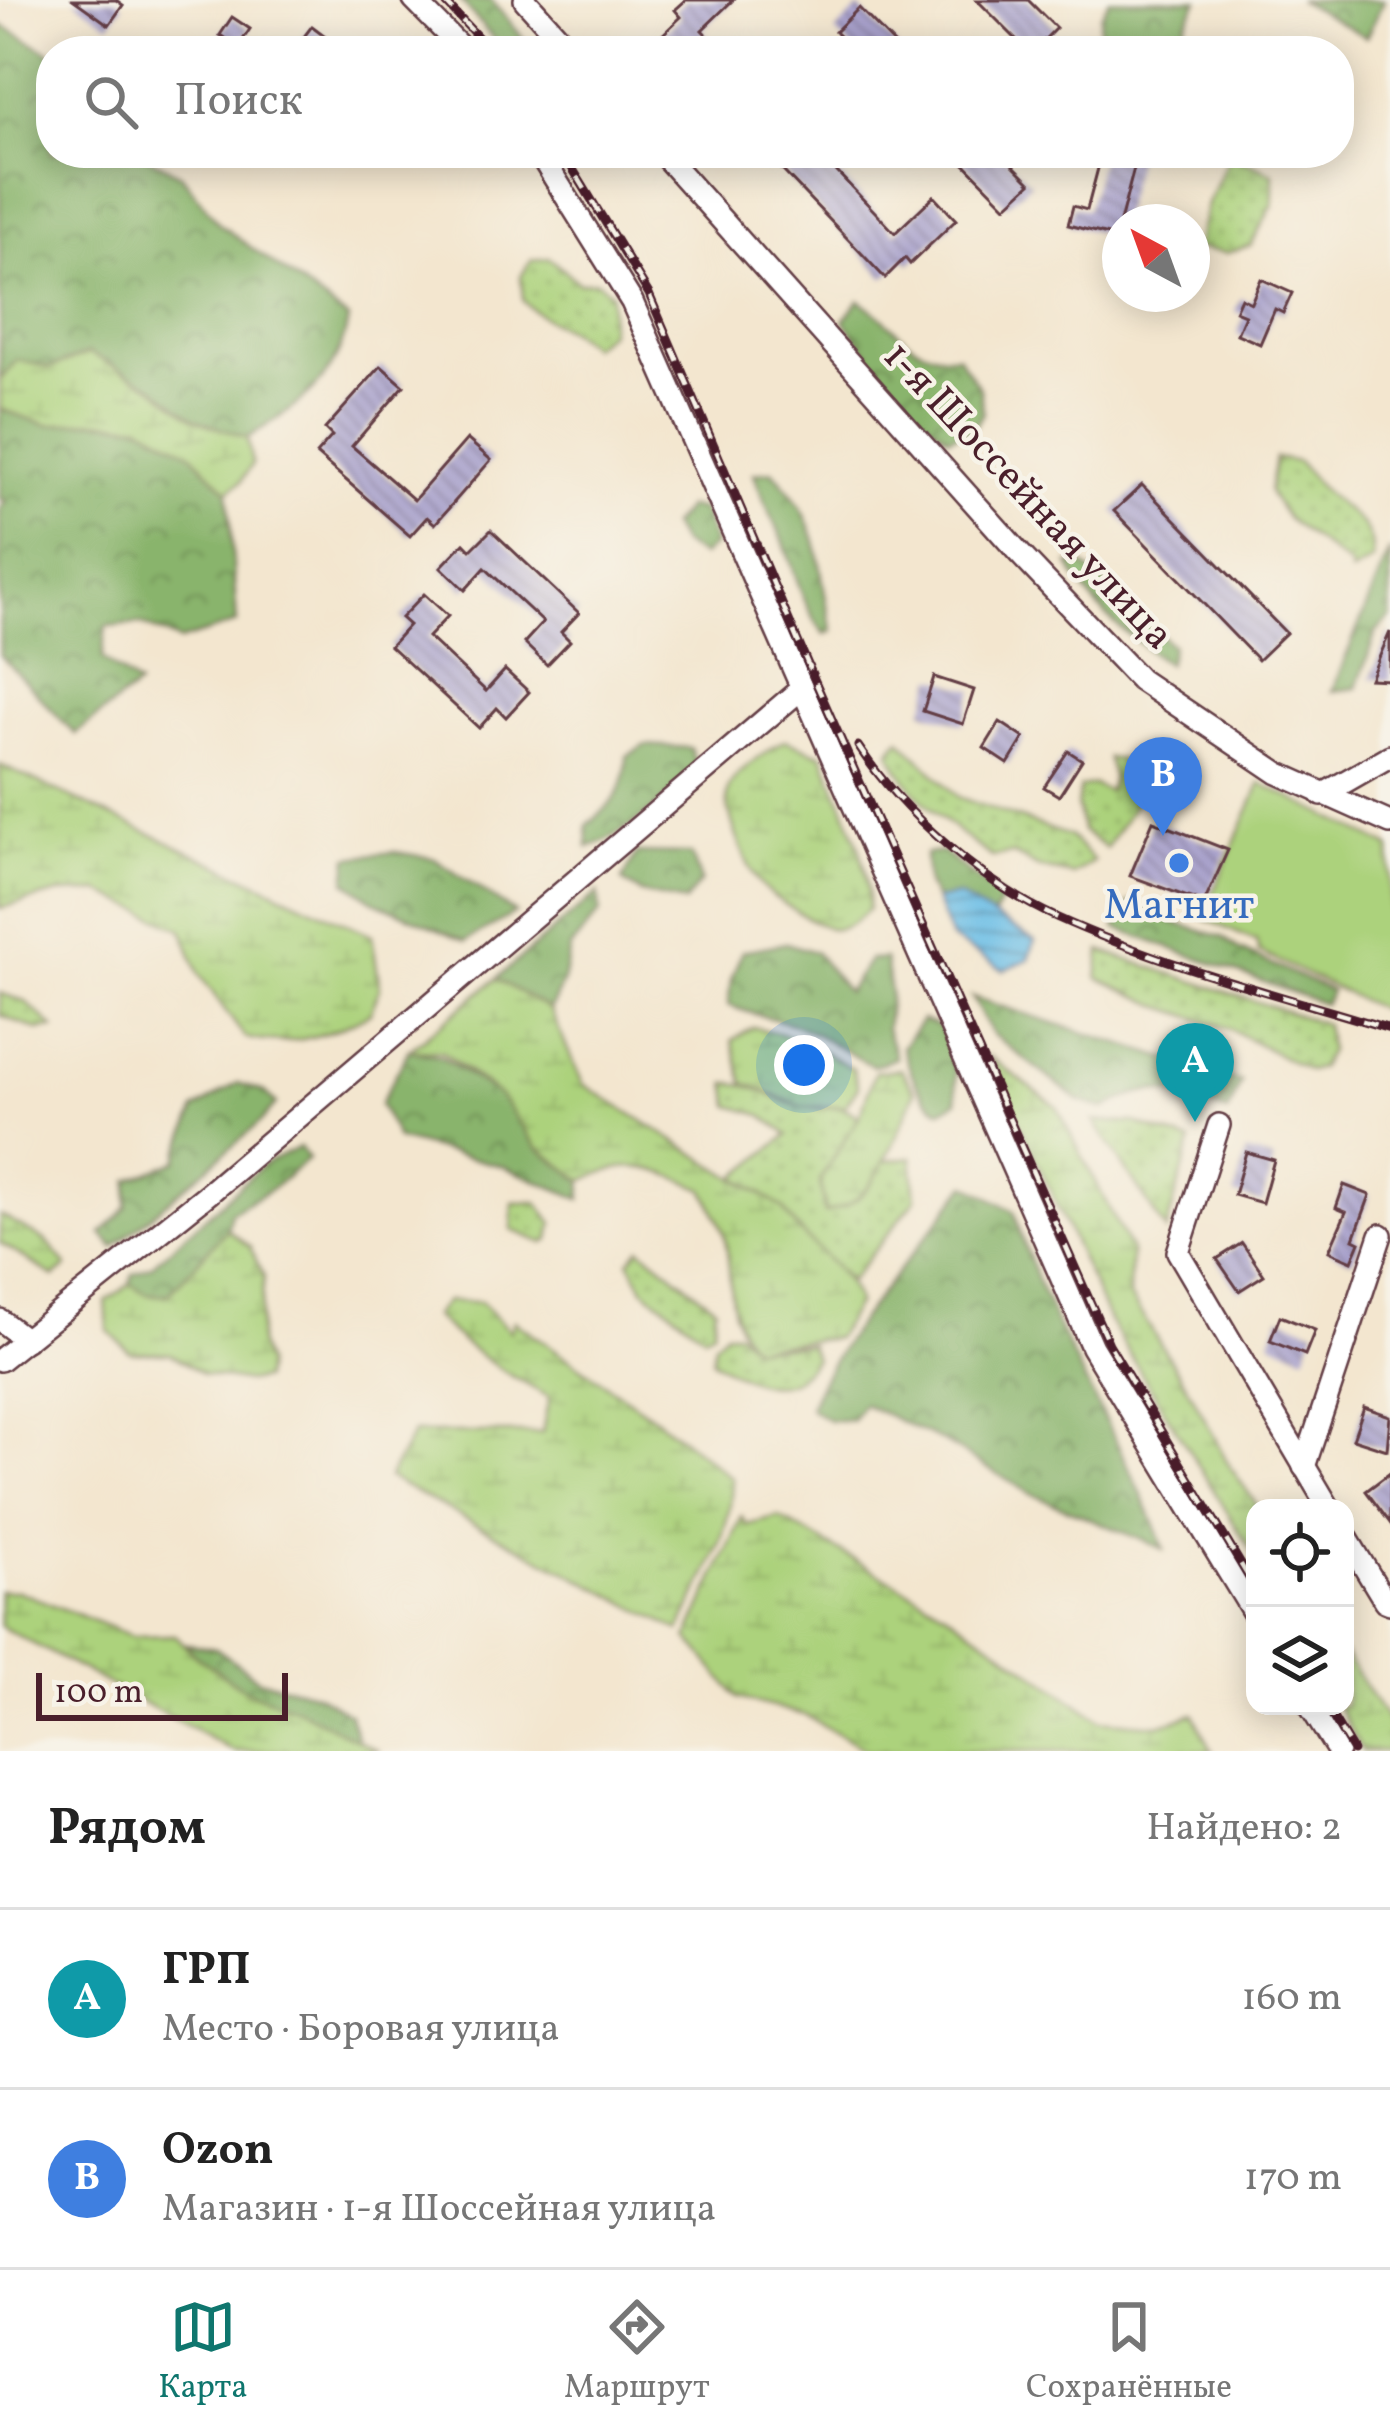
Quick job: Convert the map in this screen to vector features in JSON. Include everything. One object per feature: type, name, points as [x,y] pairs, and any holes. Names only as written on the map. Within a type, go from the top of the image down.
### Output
[{"type":"street","points":[[414,0],[449,36]]},
{"type":"street","points":[[525,0],[557,36]]},
{"type":"street","points":[[547,168],[632,302],[1092,1347],[1250,1607]]},
{"type":"street","name":"1-я Шоссейная улица","points":[[675,168],[1020,554],[1140,680],[1278,773],[1390,823]]},
{"type":"street","points":[[0,1360],[209,1192],[801,689]]},
{"type":"street","points":[[1322,796],[1390,756]]},
{"type":"street","points":[[1219,1125],[1178,1252],[1324,1499]]},
{"type":"street","points":[[1304,1467],[1381,1235]]},
{"type":"street","points":[[0,1319],[26,1340]]},
{"type":"street","points":[[1354,1550],[1384,1601],[1390,1603]]},
{"type":"street","points":[[1315,1715],[1337,1751]]},
{"type":"green space","points":[[460,0],[491,0],[521,36],[491,36]]},
{"type":"green space","points":[[1109,0],[1198,0],[1180,36],[1099,36]]},
{"type":"green space","points":[[1298,0],[1384,0],[1366,37]]},
{"type":"green space","points":[[0,24],[36,44],[36,168],[168,168],[182,176],[219,224],[348,319],[325,376],[299,403],[247,438],[196,420],[155,388],[89,354],[51,368],[17,360],[0,380]]},
{"type":"green space","points":[[1224,168],[1261,168],[1273,173],[1273,204],[1251,245],[1227,253],[1210,250],[1207,204]]},
{"type":"green space","points":[[549,258],[579,283],[597,281],[611,293],[609,332],[591,346],[523,301],[521,276],[532,260]]},
{"type":"green space","points":[[859,300],[915,345],[957,355],[980,389],[983,413],[973,429],[948,437],[904,402],[844,321]]},
{"type":"green space","points":[[89,353],[155,388],[196,420],[247,438],[252,464],[241,482],[228,491],[191,453],[141,425],[93,421],[48,425],[0,409],[0,380],[17,360],[51,368]]},
{"type":"green space","points":[[0,409],[48,425],[93,421],[141,425],[191,453],[228,491],[237,623],[180,641],[141,624],[106,626],[102,658],[138,686],[75,734],[0,655],[0,509],[6,501],[0,499]]},
{"type":"green space","points":[[1275,458],[1298,462],[1361,524],[1370,539],[1372,560],[1351,573],[1350,566],[1287,519],[1269,492]]},
{"type":"green space","points":[[773,471],[811,529],[833,631],[825,634],[803,596],[754,473]]},
{"type":"green space","points":[[687,507],[702,510],[714,545],[702,556],[681,544],[671,526]]},
{"type":"green space","points":[[1390,550],[1390,618],[1376,632],[1357,688],[1332,691]]},
{"type":"green space","points":[[1069,564],[1085,566],[1172,646],[1167,664],[1099,607]]},
{"type":"green space","points":[[900,739],[958,797],[1069,836],[1094,861],[1073,875],[1039,868],[1013,854],[992,857],[947,823],[909,783],[890,752]]},
{"type":"green space","points":[[785,740],[823,755],[860,850],[868,909],[842,928],[809,918],[764,889],[748,864],[732,821],[728,796],[733,780]]},
{"type":"green space","points":[[646,745],[690,748],[696,764],[648,813],[588,847],[587,825],[616,796],[627,756]]},
{"type":"green space","points":[[1107,758],[1128,761],[1144,776],[1140,795],[1106,848],[1082,831],[1077,806],[1080,787],[1094,785],[1108,792],[1113,777]]},
{"type":"green space","points":[[0,765],[372,935],[380,988],[370,1013],[310,1038],[245,1038],[198,972],[182,929],[100,892],[59,893],[0,908]]},
{"type":"green space","points":[[1261,783],[1390,847],[1390,1014],[1259,952],[1256,941],[1202,918]]},
{"type":"green space","points":[[395,852],[433,858],[515,913],[466,941],[372,900],[346,881],[349,857]]},
{"type":"green space","points":[[942,852],[1003,899],[993,917],[958,896],[935,900],[927,884],[925,854]]},
{"type":"green space","points":[[637,853],[691,854],[701,881],[685,902],[641,893],[622,881]]},
{"type":"green space","points":[[598,893],[600,912],[570,948],[550,1010],[496,979]]},
{"type":"green space","points":[[1130,902],[1171,922],[1223,937],[1238,949],[1331,991],[1324,1004],[1115,928]]},
{"type":"green space","points":[[786,943],[815,952],[847,992],[869,960],[885,959],[890,993],[886,1029],[896,1058],[874,1066],[806,1029],[728,1005],[742,951]]},
{"type":"green space","points":[[1101,951],[1325,1024],[1329,1051],[1319,1068],[1309,1071],[1230,1029],[1165,1008],[1098,978]]},
{"type":"green space","points":[[496,979],[550,1010],[583,1084],[783,1208],[843,1276],[857,1303],[836,1338],[753,1347],[734,1312],[725,1237],[704,1189],[631,1167],[583,1181],[537,1147],[500,1096],[442,1052],[409,1050]]},
{"type":"green space","points":[[0,993],[26,1002],[54,1028],[37,1030],[0,1015]]},
{"type":"green space","points":[[972,997],[1241,1082],[1228,1112],[1166,1092],[1138,1094],[1105,1109],[1079,1101],[992,1034]]},
{"type":"green space","points":[[922,1020],[940,1027],[955,1067],[957,1101],[942,1110],[921,1091],[902,1047]]},
{"type":"green space","points":[[753,1027],[804,1040],[853,1069],[858,1087],[845,1106],[803,1107],[744,1083],[732,1041]]},
{"type":"green space","points":[[409,1050],[441,1057],[500,1096],[537,1147],[583,1181],[581,1199],[502,1166],[397,1139],[380,1104]]},
{"type":"green space","points":[[990,1057],[1057,1107],[1131,1251],[1129,1295],[1253,1499],[1246,1499],[1246,1542],[1109,1321]]},
{"type":"green space","points":[[901,1069],[915,1092],[889,1152],[862,1194],[825,1213],[820,1180],[859,1117],[875,1072]]},
{"type":"green space","points":[[238,1083],[264,1092],[276,1104],[114,1247],[102,1234],[127,1207],[129,1180],[177,1161],[195,1110]]},
{"type":"green space","points":[[727,1083],[803,1107],[844,1108],[859,1117],[820,1180],[869,1186],[882,1161],[912,1157],[916,1199],[850,1281],[795,1230],[782,1208],[736,1177],[788,1135],[762,1115],[731,1106]]},
{"type":"green space","points":[[1094,1121],[1135,1123],[1191,1142],[1166,1231]]},
{"type":"green space","points":[[300,1147],[308,1159],[270,1190],[231,1212],[227,1229],[168,1295],[147,1294],[130,1284],[133,1274],[151,1266],[263,1165]]},
{"type":"green space","points":[[967,1184],[1014,1211],[1045,1298],[1164,1549],[1031,1494],[944,1442],[863,1404],[852,1420],[829,1420],[809,1408],[859,1322]]},
{"type":"green space","points":[[537,1202],[553,1223],[550,1240],[544,1243],[512,1230],[513,1203]]},
{"type":"green space","points":[[0,1215],[46,1241],[67,1266],[54,1277],[0,1243]]},
{"type":"green space","points":[[227,1229],[250,1247],[264,1277],[258,1342],[265,1364],[263,1379],[247,1382],[203,1374],[170,1353],[130,1352],[108,1330],[106,1302],[130,1284],[147,1294],[168,1295]]},
{"type":"green space","points":[[640,1248],[715,1307],[713,1330],[704,1335],[645,1290],[629,1261]]},
{"type":"green space","points":[[446,1301],[480,1302],[510,1331],[514,1321],[658,1420],[732,1478],[722,1537],[680,1631],[388,1478],[413,1433],[542,1433],[549,1397],[488,1361],[447,1329],[434,1316]]},
{"type":"green space","points":[[726,1332],[738,1332],[753,1347],[810,1345],[815,1359],[797,1378],[783,1384],[751,1380],[712,1360],[714,1343]]},
{"type":"green space","points":[[742,1517],[747,1525],[779,1517],[947,1612],[1101,1720],[1158,1725],[1194,1714],[1212,1751],[869,1751],[804,1715],[738,1698],[688,1638]]},
{"type":"green space","points":[[0,1591],[18,1591],[132,1636],[175,1635],[245,1690],[297,1709],[379,1751],[234,1751],[0,1626]]},
{"type":"green space","points":[[172,1642],[216,1648],[260,1680],[314,1693],[349,1713],[359,1743],[136,1645]]},
{"type":"green space","points":[[1354,1669],[1390,1725],[1390,1751],[1362,1751],[1342,1715],[1354,1715]]},
{"type":"water","points":[[958,896],[1035,941],[1029,959],[1004,970],[951,939],[935,900]]},
{"type":"building","points":[[74,0],[116,0],[123,5],[109,25]]},
{"type":"building","points":[[686,0],[733,0],[702,30],[708,36],[661,36],[681,17],[675,10]]},
{"type":"building","points":[[977,0],[1028,0],[1056,28],[1048,36],[1013,36]]},
{"type":"building","points":[[859,8],[886,36],[839,36],[835,32]]},
{"type":"building","points":[[232,17],[250,29],[245,36],[220,35]]},
{"type":"building","points":[[312,26],[325,36],[304,36]]},
{"type":"building","points":[[780,168],[833,168],[895,233],[934,196],[956,220],[910,264],[905,258],[885,278]]},
{"type":"building","points":[[969,168],[1016,168],[1031,183],[1006,206]]},
{"type":"building","points":[[1098,168],[1134,168],[1125,204],[1102,204],[1102,234],[1068,225],[1073,206],[1087,210]]},
{"type":"building","points":[[1261,279],[1292,293],[1283,313],[1275,309],[1260,344],[1237,334],[1245,315],[1235,311],[1241,298],[1251,303]]},
{"type":"building","points":[[381,366],[404,386],[352,446],[414,500],[467,439],[491,460],[435,524],[427,517],[410,536],[316,454],[332,436],[325,429]]},
{"type":"building","points":[[1142,485],[1286,633],[1258,660],[1114,511]]},
{"type":"building","points":[[491,530],[579,613],[561,632],[570,641],[547,665],[524,643],[543,622],[485,568],[465,590],[441,567],[464,543],[471,550]]},
{"type":"building","points":[[424,594],[448,616],[428,637],[486,691],[505,670],[529,692],[506,717],[497,708],[479,728],[390,646],[409,625],[401,618]]},
{"type":"building","points":[[1390,632],[1390,680],[1370,679]]},
{"type":"building","points":[[934,677],[974,690],[963,724],[923,711]]},
{"type":"building","points":[[1000,722],[1024,738],[1008,764],[984,748]]},
{"type":"building","points":[[1068,751],[1082,760],[1059,796],[1044,787]]},
{"type":"building","name":"Магнит","points":[[1153,821],[1228,850],[1204,903],[1130,876]]},
{"type":"building","points":[[1246,1152],[1274,1160],[1262,1203],[1234,1195]]},
{"type":"building","points":[[1344,1185],[1370,1195],[1354,1239],[1360,1242],[1352,1261],[1329,1251],[1346,1212],[1336,1208]]},
{"type":"building","points":[[1242,1243],[1264,1275],[1239,1291],[1217,1259]]},
{"type":"building","points":[[1280,1316],[1315,1330],[1305,1355],[1270,1341]]},
{"type":"building","points":[[1364,1407],[1390,1416],[1387,1450],[1353,1439]]},
{"type":"building","points":[[1390,1473],[1390,1523],[1366,1491]]},
{"type":"railway","points":[[443,0],[477,36]]},
{"type":"railway","points":[[572,168],[649,294],[1109,1344],[1246,1573]]},
{"type":"railway","points":[[858,746],[897,796],[947,845],[1030,904],[1180,965],[1390,1029]]},
{"type":"railway","points":[[1331,1715],[1353,1751]]},
{"type":"place","name":"Ozon","points":[[1163,836]]},
{"type":"place","name":"Магнит","points":[[1179,863]]},
{"type":"place","name":"ГРП","points":[[1195,1122]]}]
